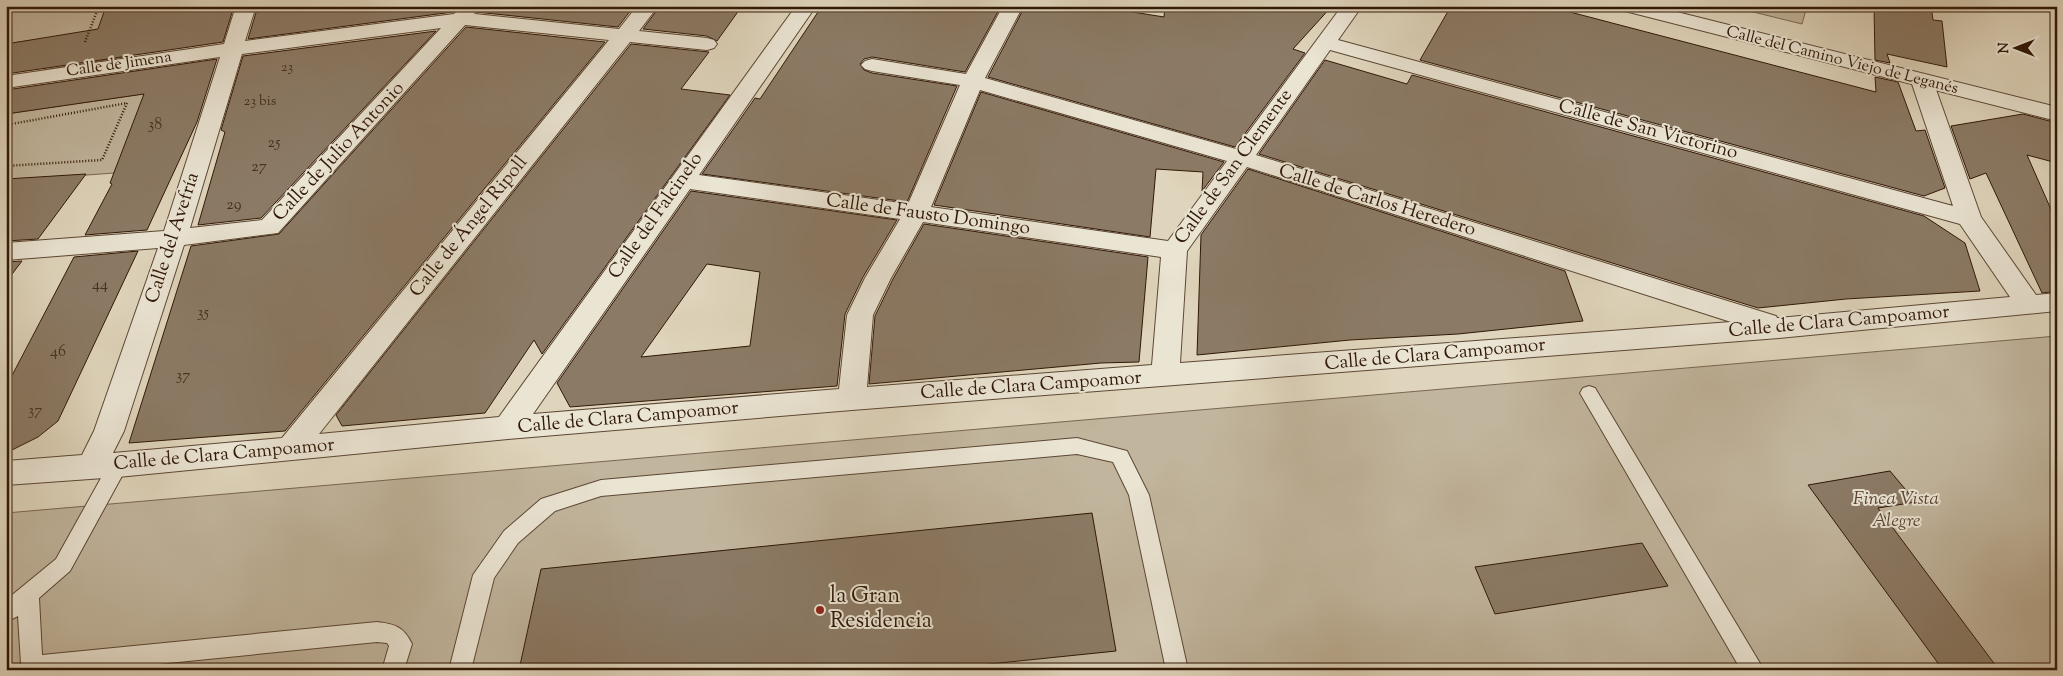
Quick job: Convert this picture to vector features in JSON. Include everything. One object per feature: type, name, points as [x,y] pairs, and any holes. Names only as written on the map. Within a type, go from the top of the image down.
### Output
[{"type":"street","name":"Calle del Avefría","points":[[105,466],[108,432],[174,238],[246,6]]},
{"type":"street","name":"Calle de Ángel Ripoll","points":[[291,448],[648,6]]},
{"type":"street","name":"Calle del Falcinelo","points":[[508,428],[681,180],[806,6]]},
{"type":"street","points":[[852,399],[860,315],[916,213],[973,81],[1013,6]]},
{"type":"street","name":"Calle de San Clemente","points":[[1165,376],[1174,250],[1352,6]]},
{"type":"street","name":"Calle del Camino Viejo de Leganés","points":[[1628,6],[2057,114]]},
{"type":"street","name":"Calle de Jimena","points":[[6,82],[467,13],[624,35],[707,44]]},
{"type":"street","name":"Calle de Julio Antonio","points":[[6,252],[174,238],[269,227],[467,13]]},
{"type":"street","name":"Calle de San Victorino","points":[[1326,43],[1969,218]]},
{"type":"street","name":"Calle de Carlos Heredero","points":[[872,65],[973,81],[1242,158],[1779,328]]},
{"type":"street","points":[[1922,81],[1969,218],[2029,305]]},
{"type":"street","name":"Calle de Fausto Domingo","points":[[681,180],[1174,250]]},
{"type":"street","name":"Calle de Clara Campoamor","points":[[6,473],[105,466],[508,428],[852,399],[1779,328],[2057,302]]},
{"type":"lane","points":[[1589,394],[1753,670]]},
{"type":"lane","points":[[460,670],[484,575],[511,537],[548,505],[601,488],[1077,446],[1120,456],[1139,495],[1177,670]]},
{"type":"lane","points":[[6,613],[63,565],[105,466]]},
{"type":"lane","points":[[28,594],[30,668],[377,632],[393,634],[401,644],[393,670]]},
{"type":"path","points":[[71,72],[87,39],[99,6]]},
{"type":"path","points":[[6,126],[127,103],[102,160],[6,166]]},
{"type":"green space","points":[[6,6],[106,6],[126,50],[124,57],[44,70],[55,51],[33,40],[6,44]]},
{"type":"green space","points":[[1729,6],[1807,6],[1802,24]]},
{"type":"green space","points":[[149,93],[114,173],[6,181],[6,114]]},
{"type":"green space","name":"Finca Vista Alegre","points":[[2057,336],[2057,670],[6,670],[6,513]]},
{"type":"building","points":[[106,6],[234,6],[223,42],[6,74],[6,44],[98,29]]},
{"type":"building","points":[[258,6],[634,6],[618,27],[476,12],[472,8],[464,7],[453,12],[248,39]]},
{"type":"building","points":[[660,6],[742,6],[717,41],[707,36],[643,29]]},
{"type":"building","points":[[822,6],[1001,6],[965,72],[872,57],[864,59],[860,64],[864,70],[872,73],[957,86],[907,202],[702,174],[755,98],[760,99]]},
{"type":"building","points":[[1025,6],[1095,6],[1164,17],[1165,6],[1332,6],[1293,49],[1305,53],[1235,147],[988,77]]},
{"type":"building","points":[[1451,6],[1547,6],[1876,92],[1875,77],[1898,82],[1916,131],[1925,130],[1945,188],[1924,196],[1420,60]]},
{"type":"building","points":[[1874,6],[1931,6],[1933,20],[1942,21],[1947,67],[1887,54],[1890,63],[1875,60]]},
{"type":"building","points":[[466,27],[605,42],[285,431],[129,443],[191,246],[279,234]]},
{"type":"building","points":[[436,31],[261,218],[198,225],[225,132],[221,130],[243,56]]},
{"type":"building","points":[[631,44],[709,52],[681,89],[730,95],[542,354],[534,340],[485,413],[342,426],[336,415]]},
{"type":"building","points":[[217,59],[197,122],[147,230],[85,235],[112,184],[110,183],[144,94],[6,114],[6,90]]},
{"type":"building","points":[[1325,60],[1407,84],[1412,75],[1924,216],[1965,243],[1980,291],[1846,299],[1758,308],[1259,154]]},
{"type":"building","points":[[981,92],[1224,162],[1202,191],[1203,172],[1156,169],[1150,237],[934,205]]},
{"type":"building","points":[[2023,114],[2057,123],[2057,163],[2027,155],[2057,223],[2057,291],[2042,293],[1986,173],[1970,179],[1951,126]]},
{"type":"building","points":[[1248,169],[1565,271],[1583,321],[1458,334],[1350,340],[1197,355],[1201,235]]},
{"type":"building","points":[[86,174],[38,239],[6,241],[6,179]]},
{"type":"building","points":[[691,191],[897,220],[863,277],[845,314],[837,386],[570,407],[557,383]],"holes":[[[707,264],[760,272],[750,346],[641,357]]]},
{"type":"building","points":[[924,224],[1148,257],[1139,362],[1101,363],[869,384],[875,316],[893,279]]},
{"type":"building","points":[[138,251],[58,421],[38,437],[6,453],[6,387],[74,257]]},
{"type":"building","points":[[22,261],[6,282],[6,262]]},
{"type":"building","points":[[1890,471],[1916,502],[1878,508],[1999,670],[1943,670],[1808,485]]},
{"type":"building","name":"la Gran Residencia","points":[[1092,513],[1116,651],[931,670],[519,670],[541,569]]},
{"type":"building","points":[[1642,543],[1668,586],[1495,614],[1475,567]]},
{"type":"place","name":"la Gran Residencia","points":[[820,610]]}]
